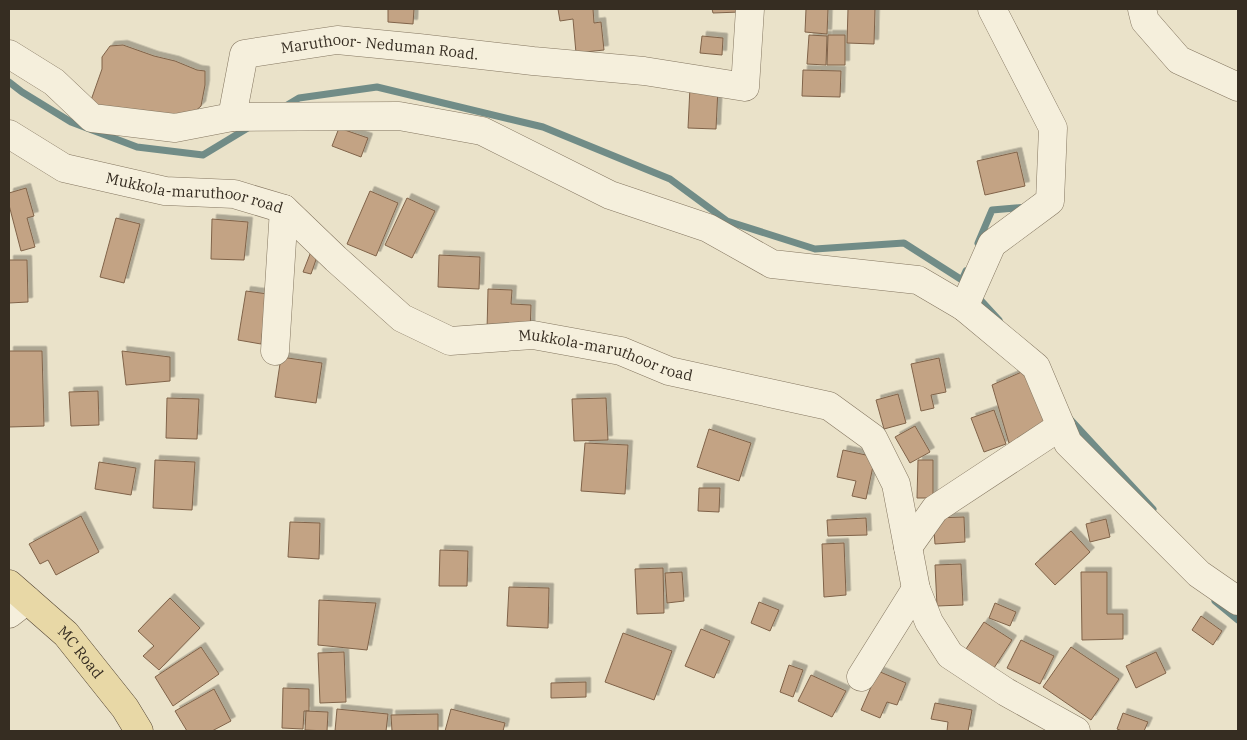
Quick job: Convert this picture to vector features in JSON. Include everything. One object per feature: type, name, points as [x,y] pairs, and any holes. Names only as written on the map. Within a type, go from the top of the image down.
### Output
[{"type":"main road","name":"MC Road","points":[[15,599],[66,634],[125,708],[139,731]]},
{"type":"street","name":"Maruthoor- Neduman Road.","points":[[232,116],[244,54],[336,40],[644,71],[745,87],[750,9]]},
{"type":"street","points":[[965,306],[992,244],[1050,201],[1053,128],[992,9]]},
{"type":"street","points":[[1142,9],[1145,21],[1180,60],[1238,87]]},
{"type":"street","points":[[9,54],[54,82],[92,118],[175,128],[232,116],[399,116],[482,131],[610,195],[708,228],[772,264],[918,280],[965,306],[1036,367],[1068,443],[1199,574],[1238,601]]},
{"type":"street","name":"Mukkola-maruthoor road","points":[[9,134],[64,168],[165,191],[234,194],[284,209],[402,318],[450,342],[533,335],[621,351],[669,370],[829,406],[873,438],[896,484],[916,589],[928,622],[950,655],[1006,692],[1076,731]]},
{"type":"street","points":[[275,351],[284,209]]},
{"type":"street","points":[[908,547],[935,509],[1061,426]]},
{"type":"street","points":[[861,677],[916,589]]},
{"type":"building","points":[[388,9],[414,9],[413,24],[388,22]]},
{"type":"building","points":[[558,9],[593,9],[594,23],[601,22],[604,50],[576,53],[573,19],[560,21]]},
{"type":"building","points":[[712,9],[740,9],[740,12],[713,13]]},
{"type":"building","points":[[806,9],[828,9],[827,34],[805,32]]},
{"type":"building","points":[[848,9],[875,9],[874,44],[847,43]]},
{"type":"building","points":[[809,35],[827,36],[826,65],[807,64]]},
{"type":"building","points":[[828,35],[845,35],[845,65],[827,65]]},
{"type":"building","points":[[702,36],[723,38],[722,55],[700,53]]},
{"type":"building","points":[[123,45],[205,71],[205,85],[201,106],[192,114],[170,115],[122,110],[90,103],[102,69],[102,57],[110,46]]},
{"type":"building","points":[[803,70],[841,71],[840,97],[802,96]]},
{"type":"building","points":[[690,87],[718,88],[716,129],[688,128]]},
{"type":"building","points":[[339,128],[368,138],[361,157],[332,146]]},
{"type":"building","points":[[1017,152],[1025,186],[985,195],[977,161]]},
{"type":"building","points":[[26,188],[34,216],[27,218],[35,247],[21,251],[9,205],[9,193]]},
{"type":"building","points":[[370,191],[398,203],[376,256],[347,244]]},
{"type":"building","points":[[407,198],[435,211],[412,258],[385,245]]},
{"type":"building","points":[[116,218],[140,224],[124,283],[100,277]]},
{"type":"building","points":[[212,219],[248,222],[244,260],[211,259]]},
{"type":"building","points":[[312,249],[319,251],[311,274],[303,272]]},
{"type":"building","points":[[439,255],[480,257],[479,289],[438,287]]},
{"type":"building","points":[[9,260],[27,260],[28,302],[9,303]]},
{"type":"building","points":[[488,289],[512,290],[511,304],[531,305],[530,333],[487,331]]},
{"type":"building","points":[[246,291],[275,295],[264,321],[261,344],[238,340]]},
{"type":"building","points":[[9,351],[42,351],[44,426],[9,427]]},
{"type":"building","points":[[122,351],[170,357],[170,381],[126,385]]},
{"type":"building","points":[[281,357],[322,363],[316,403],[275,397]]},
{"type":"building","points":[[939,358],[946,392],[931,395],[934,408],[921,411],[911,364]]},
{"type":"building","points":[[1033,367],[1056,428],[1009,443],[992,385]]},
{"type":"building","points":[[98,391],[99,425],[71,426],[69,392]]},
{"type":"building","points":[[898,394],[906,423],[884,429],[876,400]]},
{"type":"building","points":[[167,398],[199,399],[197,439],[166,438]]},
{"type":"building","points":[[606,398],[608,440],[574,441],[572,399]]},
{"type":"building","points":[[994,410],[1006,444],[984,452],[971,418]]},
{"type":"building","points":[[915,426],[930,452],[910,463],[895,437]]},
{"type":"building","points":[[709,429],[751,443],[739,481],[697,467]]},
{"type":"building","points":[[585,443],[628,445],[625,494],[581,491]]},
{"type":"building","points":[[843,450],[875,457],[866,499],[852,496],[856,481],[837,477]]},
{"type":"building","points":[[155,460],[195,462],[192,510],[153,508]]},
{"type":"building","points":[[918,460],[933,460],[933,498],[917,498]]},
{"type":"building","points":[[99,462],[136,468],[131,495],[95,489]]},
{"type":"building","points":[[699,488],[720,488],[719,512],[698,511]]},
{"type":"building","points":[[81,516],[99,552],[56,575],[48,560],[40,564],[29,544]]},
{"type":"building","points":[[964,517],[965,542],[935,544],[933,518]]},
{"type":"building","points":[[866,518],[867,535],[828,536],[827,520]]},
{"type":"building","points":[[1106,519],[1110,537],[1090,542],[1086,524]]},
{"type":"building","points":[[290,522],[320,523],[319,559],[288,557]]},
{"type":"building","points":[[1071,531],[1090,552],[1055,585],[1035,564]]},
{"type":"building","points":[[844,543],[846,595],[824,597],[822,544]]},
{"type":"building","points":[[440,550],[468,551],[467,586],[439,586]]},
{"type":"building","points":[[961,564],[963,605],[937,606],[935,565]]},
{"type":"building","points":[[663,568],[664,613],[637,614],[635,569]]},
{"type":"building","points":[[682,572],[684,601],[667,603],[665,573]]},
{"type":"building","points":[[1081,572],[1107,572],[1107,614],[1123,614],[1123,639],[1082,640]]},
{"type":"building","points":[[509,587],[549,588],[548,628],[507,626]]},
{"type":"building","points":[[170,598],[200,628],[159,670],[143,656],[154,646],[138,631]]},
{"type":"building","points":[[319,600],[376,603],[367,650],[318,645]]},
{"type":"building","points":[[759,602],[779,610],[770,631],[751,623]]},
{"type":"building","points":[[995,603],[1016,612],[1010,626],[989,618]]},
{"type":"building","points":[[1201,616],[1222,631],[1213,645],[1192,630]]},
{"type":"building","points":[[984,622],[1012,640],[994,668],[966,649]]},
{"type":"building","points":[[701,629],[730,641],[714,678],[685,666]]},
{"type":"building","points":[[623,633],[672,651],[654,700],[605,682]]},
{"type":"building","points":[[1021,640],[1054,656],[1040,684],[1007,668]]},
{"type":"building","points":[[201,647],[219,674],[173,706],[155,677]]},
{"type":"building","points":[[1071,647],[1119,679],[1091,720],[1043,687]]},
{"type":"building","points":[[344,652],[346,702],[320,703],[318,653]]},
{"type":"building","points":[[1156,652],[1166,673],[1136,688],[1126,666]]},
{"type":"building","points":[[789,665],[803,670],[793,697],[780,692]]},
{"type":"building","points":[[878,671],[906,683],[897,705],[887,702],[880,718],[861,710]]},
{"type":"building","points":[[811,675],[846,691],[832,717],[798,701]]},
{"type":"building","points":[[586,682],[586,697],[551,698],[551,683]]},
{"type":"building","points":[[283,688],[309,689],[309,711],[304,711],[303,729],[282,728]]},
{"type":"building","points":[[214,689],[231,721],[212,731],[187,731],[175,711]]},
{"type":"building","points":[[935,703],[972,710],[968,731],[947,731],[948,722],[931,719]]},
{"type":"building","points":[[337,709],[388,714],[386,731],[335,731]]},
{"type":"building","points":[[451,709],[505,723],[503,731],[445,731]]},
{"type":"building","points":[[306,711],[328,712],[327,731],[305,730]]},
{"type":"building","points":[[1123,713],[1148,722],[1144,731],[1122,731],[1117,729]]},
{"type":"building","points":[[438,714],[438,731],[392,731],[391,715]]},
{"type":"waterway","points":[[9,82],[71,122],[137,147],[203,155],[251,126]]},
{"type":"waterway","points":[[284,107],[299,98],[377,87],[543,127],[670,179],[727,221],[815,249],[904,243],[962,280],[966,271]]},
{"type":"waterway","points":[[978,243],[992,210],[1027,207]]},
{"type":"waterway","points":[[975,294],[999,320]]},
{"type":"waterway","points":[[1070,419],[1153,509]]},
{"type":"waterway","points":[[1215,601],[1238,620]]}]
